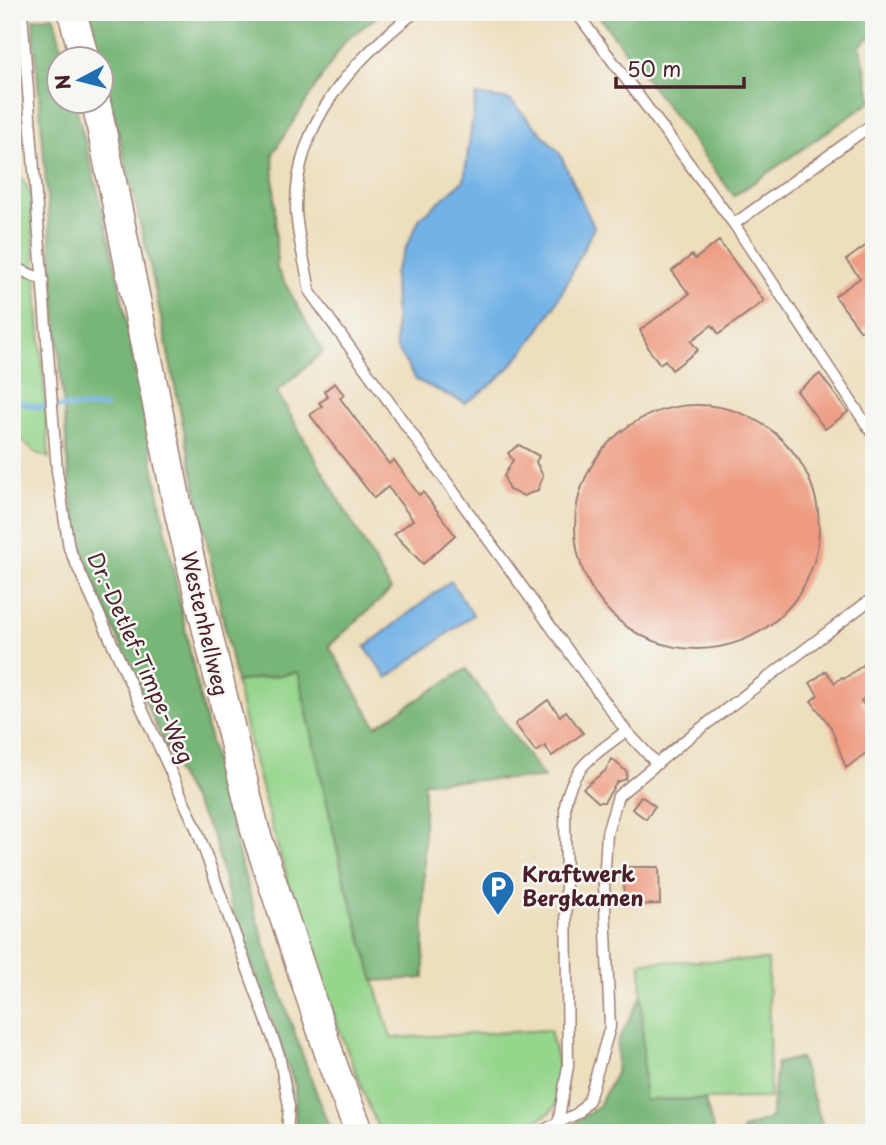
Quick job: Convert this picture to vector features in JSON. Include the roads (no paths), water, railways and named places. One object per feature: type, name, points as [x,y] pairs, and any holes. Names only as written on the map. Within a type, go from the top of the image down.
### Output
[{"type":"main road","points":[[72,12],[81,46]]},
{"type":"main road","name":"Westenhellweg","points":[[99,116],[179,513],[255,830],[335,1071],[360,1133]]},
{"type":"lane","name":"Dr.-Detlef-Timpe-Weg","points":[[22,12],[57,471],[69,548],[197,830],[279,1055],[289,1106],[287,1133]]},
{"type":"lane","points":[[415,12],[342,78],[312,125],[300,160],[296,208],[310,292],[626,731],[657,764]]},
{"type":"lane","points":[[576,12],[734,224],[874,436]]},
{"type":"lane","points":[[734,224],[874,123]]},
{"type":"lane","points":[[12,266],[43,280]]},
{"type":"lane","points":[[538,1133],[578,1112],[589,1100],[610,1027],[605,897],[607,833],[618,796],[874,597]]},
{"type":"lane","points":[[558,1124],[568,1066],[565,817],[568,784],[586,762],[626,731]]},
{"type":"water","points":[[476,95],[510,100],[559,152],[594,227],[557,302],[526,348],[488,387],[465,403],[416,380],[396,347],[394,273],[420,218],[464,180]]},
{"type":"water","points":[[451,581],[473,615],[387,678],[365,647]]},
{"type":"waterway","points":[[12,400],[37,407],[106,407]]},
{"type":"place","name":"Kraftwerk Bergkamen","points":[[498,917]]}]
